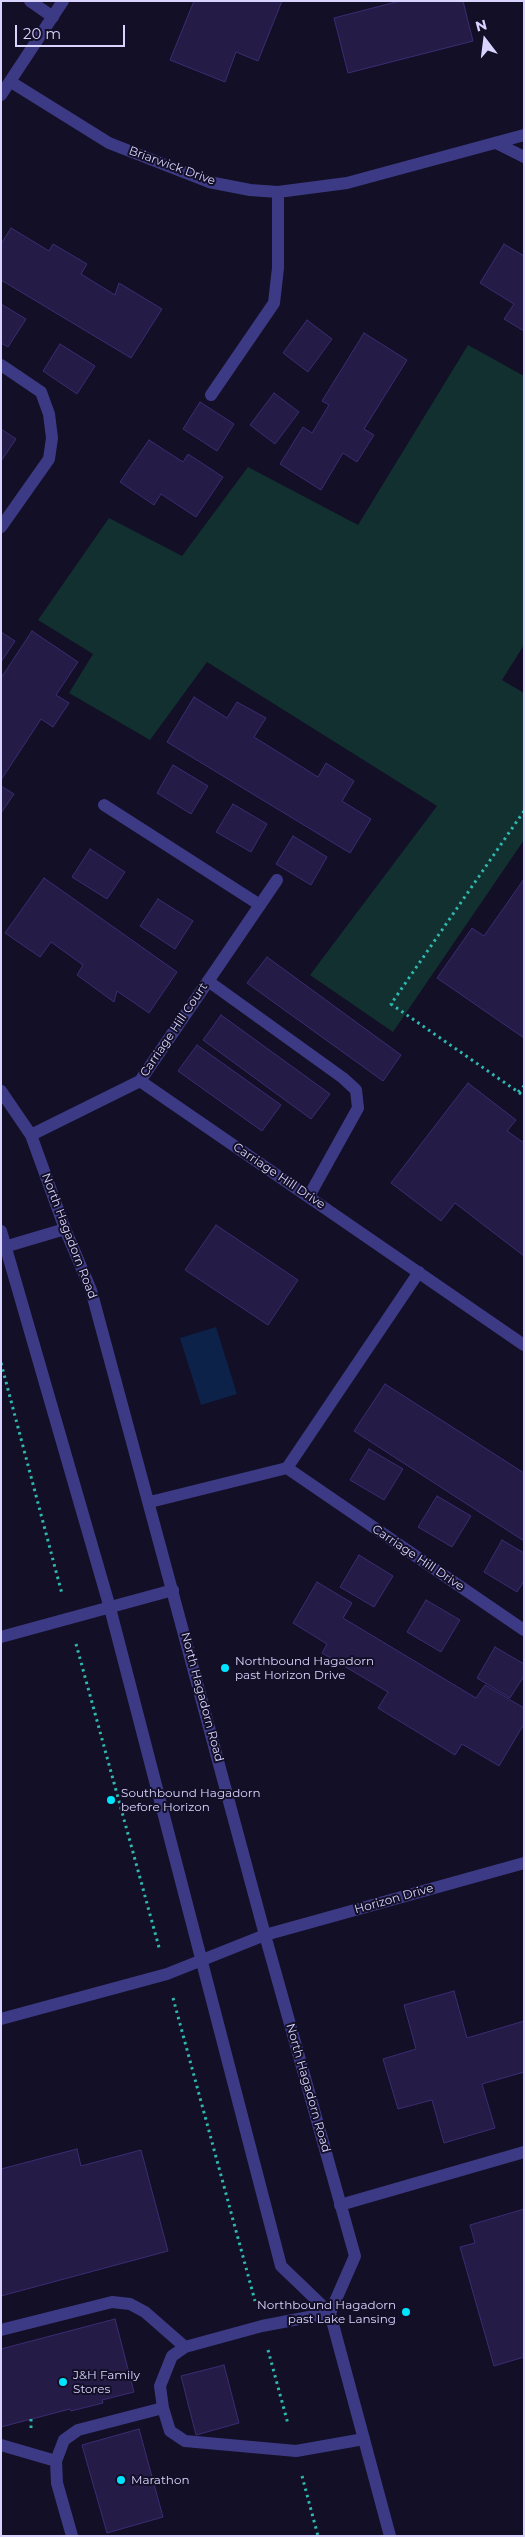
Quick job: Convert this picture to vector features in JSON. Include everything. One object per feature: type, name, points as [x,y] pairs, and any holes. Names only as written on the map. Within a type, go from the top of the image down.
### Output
[{"type":"street","points":[[30,1],[53,16]]},
{"type":"street","points":[[1,95],[64,1]]},
{"type":"street","name":"Briarwick Drive","points":[[11,82],[109,143],[210,182],[250,190],[278,192],[347,183],[524,135]]},
{"type":"street","points":[[496,143],[524,157]]},
{"type":"street","points":[[211,395],[274,303],[278,268],[278,192]]},
{"type":"street","points":[[1,365],[41,392],[49,414],[52,438],[49,459],[1,527]]},
{"type":"street","points":[[104,805],[260,905]]},
{"type":"street","name":"Carriage Hill Court","points":[[31,1135],[140,1080],[277,880]]},
{"type":"street","points":[[208,981],[343,1078],[356,1090],[358,1108],[309,1196]]},
{"type":"street","name":"Carriage Hill Drive","points":[[140,1080],[524,1345]]},
{"type":"street","name":"North Hagadorn Road","points":[[1,1091],[31,1135],[65,1229],[91,1290],[150,1502],[265,1935],[355,2256],[330,2313]]},
{"type":"street","points":[[4,1247],[65,1229]]},
{"type":"street","points":[[1,1231],[4,1247],[110,1608],[281,2266],[330,2313],[390,2536]]},
{"type":"street","points":[[150,1502],[287,1468],[419,1272]]},
{"type":"street","name":"Carriage Hill Drive","points":[[287,1468],[524,1630]]},
{"type":"street","points":[[1,1637],[173,1590]]},
{"type":"street","name":"Horizon Drive","points":[[1,2020],[166,1974],[265,1935],[524,1863]]},
{"type":"street","points":[[340,2205],[524,2152]]},
{"type":"street","points":[[1,2330],[112,2302],[130,2304],[145,2312],[185,2347]]},
{"type":"street","points":[[330,2313],[262,2326],[185,2347],[172,2356],[160,2386],[163,2408],[170,2430],[185,2441],[296,2451],[364,2439]]},
{"type":"street","points":[[72,2536],[57,2483],[56,2460],[64,2440],[78,2430],[163,2408]]},
{"type":"street","points":[[1,2445],[56,2460]]},
{"type":"path","points":[[524,811],[391,1004],[524,1096]]},
{"type":"path","points":[[518,1092],[524,1086]]},
{"type":"green space","points":[[468,345],[524,376],[524,645],[502,680],[524,693],[524,840],[393,1032],[310,975],[437,806],[207,662],[150,740],[69,693],[93,654],[38,620],[109,518],[182,556],[248,467],[358,525]]},
{"type":"water","points":[[216,1327],[237,1394],[201,1405],[180,1338]]},
{"type":"building","points":[[194,1],[282,1],[258,61],[236,52],[225,82],[170,60]]},
{"type":"building","points":[[400,1],[463,1],[473,41],[348,73],[334,18]]},
{"type":"building","points":[[11,228],[49,251],[53,244],[87,264],[81,274],[115,295],[119,283],[162,309],[131,358],[1,280],[1,244]]},
{"type":"building","points":[[504,244],[524,256],[524,331],[504,319],[514,304],[480,283]]},
{"type":"building","points":[[1,304],[26,319],[8,347],[1,343]]},
{"type":"building","points":[[307,320],[332,339],[308,372],[283,353]]},
{"type":"building","points":[[364,333],[407,360],[364,429],[374,435],[357,462],[343,453],[321,490],[280,464],[303,427],[312,433],[329,405],[322,401]]},
{"type":"building","points":[[60,344],[95,366],[77,394],[43,371]]},
{"type":"building","points":[[274,393],[299,412],[275,444],[250,425]]},
{"type":"building","points":[[200,402],[234,424],[217,451],[183,429]]},
{"type":"building","points":[[1,429],[16,439],[1,461]]},
{"type":"building","points":[[149,440],[183,462],[188,454],[223,477],[196,517],[161,494],[154,505],[120,482]]},
{"type":"building","points":[[32,631],[78,662],[56,695],[69,703],[53,727],[41,719],[1,780],[1,678]]},
{"type":"building","points":[[1,632],[15,641],[1,662]]},
{"type":"building","points":[[194,697],[227,718],[237,702],[266,718],[254,737],[318,777],[326,763],[354,781],[342,801],[371,819],[350,853],[167,742]]},
{"type":"building","points":[[173,765],[208,786],[191,814],[157,793]]},
{"type":"building","points":[[1,786],[14,794],[1,813]]},
{"type":"building","points":[[233,804],[267,824],[251,852],[216,832]]},
{"type":"building","points":[[293,836],[327,857],[311,885],[276,864]]},
{"type":"building","points":[[90,849],[125,872],[107,899],[72,877]]},
{"type":"building","points":[[44,878],[177,972],[149,1013],[117,991],[114,1002],[77,975],[83,965],[51,942],[40,957],[5,933]]},
{"type":"building","points":[[524,879],[524,1038],[437,978],[472,928],[484,936]]},
{"type":"building","points":[[158,899],[193,921],[175,949],[140,926]]},
{"type":"building","points":[[267,957],[401,1055],[383,1081],[247,983]]},
{"type":"building","points":[[221,1015],[330,1094],[311,1119],[203,1040]]},
{"type":"building","points":[[197,1045],[281,1105],[262,1131],[178,1071]]},
{"type":"building","points":[[468,1083],[516,1120],[507,1131],[524,1143],[524,1256],[455,1203],[441,1221],[391,1183]]},
{"type":"building","points":[[216,1225],[298,1280],[268,1325],[185,1270]]},
{"type":"building","points":[[385,1384],[524,1473],[524,1541],[354,1431]]},
{"type":"building","points":[[369,1449],[403,1469],[384,1500],[350,1480]]},
{"type":"building","points":[[437,1496],[471,1516],[452,1547],[418,1527]]},
{"type":"building","points":[[502,1540],[524,1553],[524,1581],[517,1592],[484,1572]]},
{"type":"building","points":[[359,1555],[393,1576],[374,1607],[340,1587]]},
{"type":"building","points":[[317,1582],[352,1603],[343,1618],[476,1698],[485,1685],[524,1708],[524,1724],[499,1766],[462,1744],[455,1755],[378,1708],[388,1692],[322,1653],[327,1644],[293,1623]]},
{"type":"building","points":[[426,1600],[460,1620],[441,1652],[407,1632]]},
{"type":"building","points":[[495,1647],[524,1664],[524,1676],[510,1698],[477,1678]]},
{"type":"building","points":[[454,1991],[467,2038],[524,2021],[524,2072],[482,2084],[495,2128],[444,2143],[432,2100],[398,2109],[383,2059],[416,2049],[404,2005]]},
{"type":"building","points":[[77,2149],[81,2166],[141,2150],[168,2251],[1,2296],[1,2169]]},
{"type":"building","points":[[524,2209],[524,2357],[494,2366],[460,2247],[475,2243],[470,2225]]},
{"type":"building","points":[[115,2319],[134,2392],[102,2400],[103,2403],[71,2411],[70,2409],[1,2427],[1,2349]]},
{"type":"building","points":[[224,2365],[239,2423],[196,2435],[181,2376]]},
{"type":"building","points":[[139,2429],[163,2517],[107,2533],[82,2445]]},
{"type":"place","name":"Northbound Hagadorn past Horizon Drive","points":[[225,1668]]},
{"type":"place","name":"Southbound Hagadorn before Horizon","points":[[111,1800]]},
{"type":"place","name":"Northbound Hagadorn past Lake Lansing","points":[[406,2312]]},
{"type":"place","name":"J&H Family Stores","points":[[63,2382]]},
{"type":"place","name":"Marathon","points":[[121,2480]]}]
